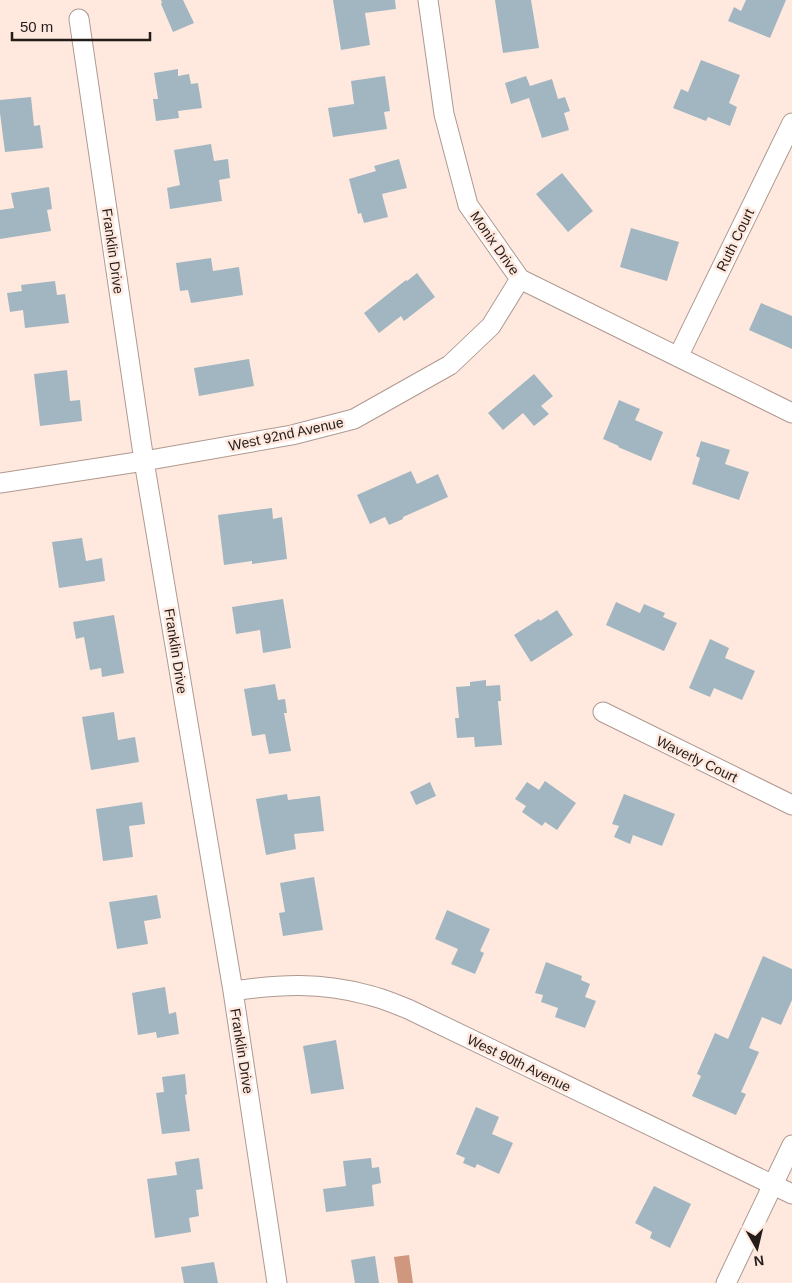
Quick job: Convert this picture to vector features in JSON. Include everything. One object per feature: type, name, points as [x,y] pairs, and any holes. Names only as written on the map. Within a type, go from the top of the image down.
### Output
[{"type":"street","name":"Monix Drive","points":[[428,0],[444,114],[468,204],[520,280],[792,413]]},
{"type":"street","name":"Franklin Drive","points":[[79,19],[144,461],[233,991],[277,1283]]},
{"type":"street","name":"Ruth Court","points":[[678,357],[792,124]]},
{"type":"street","name":"West 92nd Avenue","points":[[0,483],[144,461],[292,435],[354,419],[450,365],[491,326],[520,280]]},
{"type":"street","name":"Waverly Court","points":[[602,712],[792,805]]},
{"type":"street","name":"West 90th Avenue","points":[[233,991],[278,985],[310,985],[350,990],[389,1002],[408,1009],[792,1194]]},
{"type":"street","points":[[726,1283],[792,1145]]},
{"type":"shaded area","points":[[409,1255],[413,1283],[398,1283],[394,1257]]},
{"type":"building","points":[[161,0],[183,0],[194,23],[173,32]]},
{"type":"building","points":[[333,0],[395,0],[396,9],[365,13],[370,45],[341,50]]},
{"type":"building","points":[[495,0],[531,0],[539,48],[503,53]]},
{"type":"building","points":[[746,0],[786,0],[770,38],[728,21],[734,7],[741,11]]},
{"type":"building","points":[[701,60],[740,75],[729,103],[737,107],[730,126],[708,117],[706,121],[673,108],[681,89],[688,92]]},
{"type":"building","points":[[178,69],[178,76],[189,74],[191,84],[198,83],[202,108],[178,111],[179,118],[156,121],[153,99],[158,99],[154,73]]},
{"type":"building","points":[[385,76],[390,111],[384,112],[387,129],[333,137],[328,108],[354,104],[351,81]]},
{"type":"building","points":[[526,76],[530,86],[552,79],[558,99],[565,97],[570,111],[564,113],[569,130],[542,138],[529,98],[511,104],[505,83]]},
{"type":"building","points":[[31,97],[34,126],[40,125],[43,148],[5,152],[0,100]]},
{"type":"building","points":[[211,144],[214,161],[228,159],[230,178],[219,180],[222,201],[170,209],[167,188],[180,185],[174,150]]},
{"type":"building","points":[[399,159],[407,188],[382,194],[388,217],[364,223],[361,213],[358,214],[349,179],[376,171],[374,166]]},
{"type":"building","points":[[562,173],[593,211],[568,232],[536,194]]},
{"type":"building","points":[[49,187],[52,209],[47,210],[51,231],[0,239],[0,210],[14,208],[11,193]]},
{"type":"building","points":[[631,228],[679,242],[667,281],[620,267]]},
{"type":"building","points":[[211,258],[213,271],[239,267],[243,295],[191,303],[188,290],[180,291],[176,263]]},
{"type":"building","points":[[417,273],[435,297],[404,321],[401,316],[379,333],[364,313]]},
{"type":"building","points":[[55,281],[57,295],[65,294],[69,323],[25,328],[23,310],[10,312],[7,293],[22,291],[21,285]]},
{"type":"building","points":[[761,303],[792,316],[792,349],[749,330]]},
{"type":"building","points":[[249,359],[254,386],[199,396],[194,368]]},
{"type":"building","points":[[67,370],[70,401],[80,400],[82,421],[40,426],[34,374]]},
{"type":"building","points":[[534,374],[553,396],[541,406],[549,414],[534,426],[523,413],[503,430],[488,413]]},
{"type":"building","points":[[619,400],[640,409],[635,420],[663,432],[651,461],[603,439]]},
{"type":"building","points":[[701,441],[730,450],[725,464],[749,472],[739,500],[692,484],[700,458],[696,456]]},
{"type":"building","points":[[411,471],[417,484],[438,474],[448,497],[389,525],[385,517],[370,524],[357,495]]},
{"type":"building","points":[[272,508],[273,519],[282,517],[287,559],[252,564],[252,561],[224,565],[218,515]]},
{"type":"building","points":[[82,538],[86,561],[102,558],[105,581],[59,588],[52,542]]},
{"type":"building","points":[[283,599],[291,648],[263,653],[260,630],[236,634],[232,607]]},
{"type":"building","points":[[616,602],[640,613],[644,604],[665,613],[663,617],[677,623],[664,651],[606,625]]},
{"type":"building","points":[[557,610],[573,635],[531,662],[514,635]]},
{"type":"building","points":[[114,615],[124,673],[102,677],[101,668],[90,670],[84,637],[76,639],[73,622]]},
{"type":"building","points":[[710,639],[729,648],[725,658],[755,671],[742,700],[714,688],[710,697],[689,688]]},
{"type":"building","points":[[486,680],[486,686],[500,685],[501,701],[498,701],[502,745],[475,747],[474,737],[457,738],[455,718],[459,718],[456,687],[470,686],[470,682]]},
{"type":"building","points":[[275,684],[278,700],[285,699],[287,713],[284,713],[291,751],[269,754],[265,734],[252,736],[244,689]]},
{"type":"building","points":[[114,712],[118,740],[135,737],[139,762],[91,770],[82,717]]},
{"type":"building","points":[[545,781],[576,803],[557,830],[545,822],[542,826],[522,812],[526,806],[515,799],[527,782],[539,790]]},
{"type":"building","points":[[430,782],[436,796],[416,805],[410,792]]},
{"type":"building","points":[[287,794],[288,800],[320,796],[324,831],[294,834],[296,849],[266,855],[256,799]]},
{"type":"building","points":[[624,794],[675,814],[662,846],[633,835],[630,844],[614,837],[619,826],[612,824]]},
{"type":"building","points":[[142,802],[145,824],[129,826],[133,857],[103,861],[96,809]]},
{"type":"building","points":[[314,877],[323,930],[283,936],[279,913],[285,912],[280,883]]},
{"type":"building","points":[[157,895],[161,918],[144,921],[148,944],[117,949],[109,902]]},
{"type":"building","points":[[447,910],[490,929],[480,951],[484,953],[475,974],[451,964],[458,949],[435,939]]},
{"type":"building","points":[[763,956],[792,969],[792,1000],[781,1025],[762,1017],[749,1048],[759,1052],[741,1092],[746,1094],[736,1115],[692,1096],[701,1076],[697,1074],[715,1033],[728,1039]]},
{"type":"building","points":[[546,962],[582,976],[581,980],[590,984],[585,997],[596,1001],[585,1028],[555,1017],[558,1008],[541,1002],[543,995],[535,993]]},
{"type":"building","points":[[165,987],[169,1014],[176,1012],[179,1034],[157,1038],[156,1032],[138,1035],[132,993]]},
{"type":"building","points":[[336,1040],[344,1089],[311,1094],[303,1046]]},
{"type":"building","points":[[185,1074],[187,1094],[185,1095],[190,1131],[162,1134],[156,1093],[164,1092],[162,1077]]},
{"type":"building","points":[[476,1107],[499,1117],[492,1134],[513,1143],[499,1174],[477,1164],[475,1168],[463,1163],[465,1158],[456,1154]]},
{"type":"building","points":[[199,1158],[203,1189],[196,1190],[199,1216],[189,1218],[191,1232],[155,1238],[147,1179],[177,1175],[175,1162]]},
{"type":"building","points":[[371,1158],[372,1168],[379,1167],[381,1183],[372,1185],[374,1206],[326,1212],[323,1189],[346,1186],[343,1161]]},
{"type":"building","points":[[654,1186],[691,1204],[670,1248],[650,1238],[652,1232],[635,1223]]},
{"type":"building","points":[[375,1256],[379,1283],[355,1283],[351,1260]]},
{"type":"building","points":[[214,1262],[218,1283],[184,1283],[181,1267]]}]
